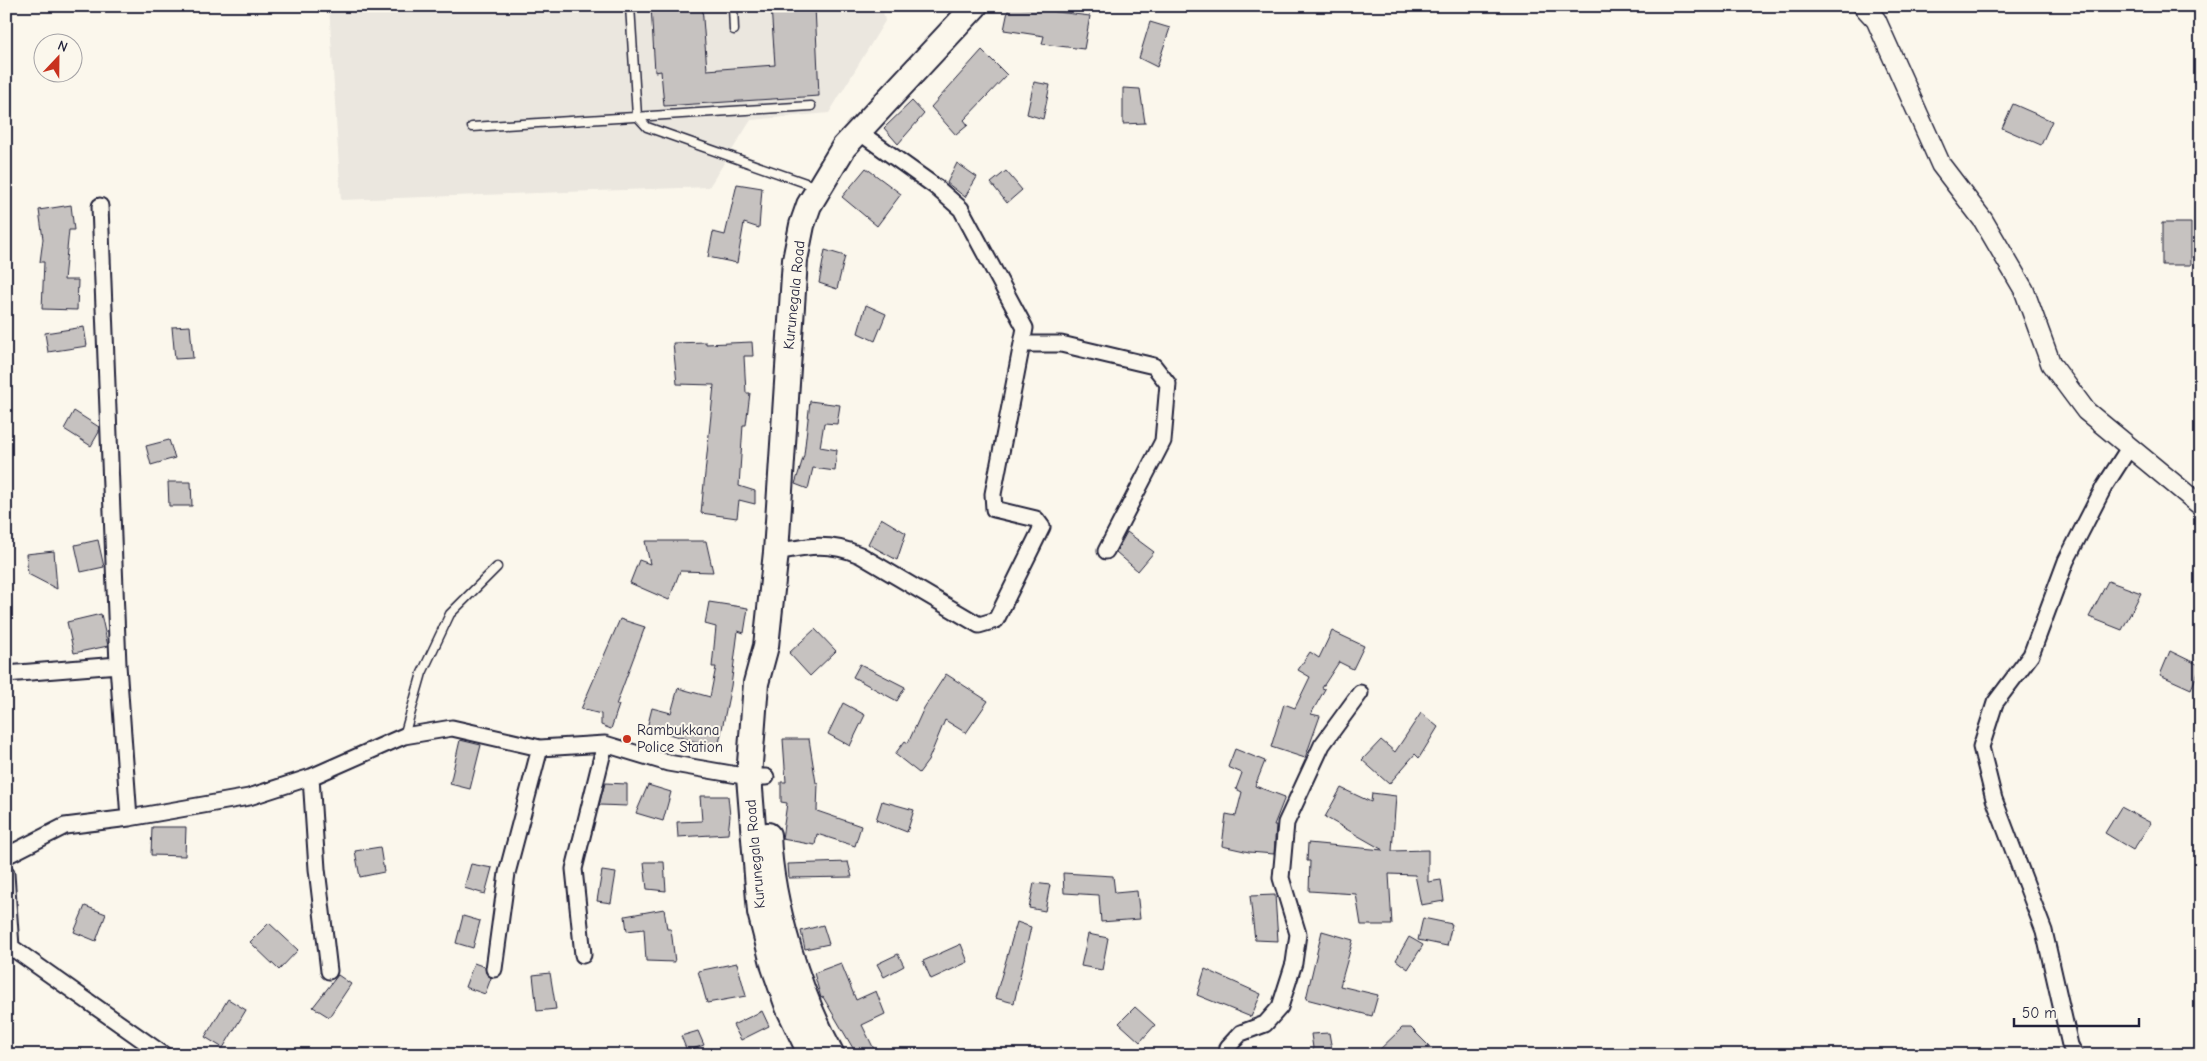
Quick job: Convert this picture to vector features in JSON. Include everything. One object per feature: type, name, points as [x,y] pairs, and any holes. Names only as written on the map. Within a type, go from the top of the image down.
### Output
[{"type":"main road","name":"Kurunegala Road","points":[[811,1055],[788,1007],[774,967],[760,912],[757,777],[768,685],[766,646],[776,552],[795,260],[802,225],[818,188],[844,147],[904,86],[975,6]]},
{"type":"main road","name":"Kurunegala Road","points":[[757,777],[773,877],[782,918],[806,1002],[832,1055]]},
{"type":"street","points":[[1863,6],[1876,20],[1941,165],[1983,220],[2024,290],[2051,364],[2086,411],[2201,506]]},
{"type":"street","points":[[776,552],[806,546],[841,547],[860,555],[979,625],[996,620],[1042,527],[1036,519],[994,509],[993,494],[1025,328],[961,209],[936,187],[859,132]]},
{"type":"street","points":[[100,206],[118,665],[130,818]]},
{"type":"street","points":[[1022,344],[1061,344],[1154,366],[1168,384],[1163,441],[1106,551]]},
{"type":"street","points":[[2076,1055],[2070,1045],[2044,931],[1994,799],[1981,747],[1995,703],[2031,654],[2066,561],[2104,487],[2129,448]]},
{"type":"street","points":[[6,674],[118,665]]},
{"type":"street","points":[[1227,1055],[1228,1047],[1241,1033],[1264,1024],[1280,1007],[1294,963],[1298,934],[1281,878],[1286,823],[1322,745],[1360,693]]},
{"type":"street","points":[[6,856],[65,826],[130,818],[249,798],[310,777],[404,736],[452,728],[540,748],[605,744],[668,763],[757,777]]},
{"type":"street","points":[[582,955],[574,869],[605,744]]},
{"type":"street","points":[[494,969],[507,873],[540,748]]},
{"type":"street","points":[[310,777],[317,869],[329,971]]},
{"type":"street","points":[[6,874],[11,947],[164,1055]]},
{"type":"lane","points":[[630,6],[637,116],[647,127],[818,188]]},
{"type":"lane","points":[[733,6],[734,30]]},
{"type":"lane","points":[[472,126],[810,106]]},
{"type":"lane","points":[[404,736],[422,673],[450,614],[497,567]]},
{"type":"shaded area","points":[[329,6],[882,6],[885,21],[829,113],[751,120],[709,187],[341,200]]},
{"type":"building","points":[[651,6],[702,6],[707,70],[775,65],[771,6],[815,6],[819,96],[664,106],[661,71],[655,72]]},
{"type":"building","points":[[1009,6],[1090,16],[1084,49],[1042,44],[1044,36],[1004,30]]},
{"type":"building","points":[[1150,22],[1170,28],[1157,67],[1139,58]]},
{"type":"building","points":[[982,50],[1007,75],[964,120],[968,125],[956,135],[931,107]]},
{"type":"building","points":[[1034,82],[1050,85],[1043,119],[1027,114]]},
{"type":"building","points":[[1123,88],[1140,89],[1145,123],[1123,124]]},
{"type":"building","points":[[912,101],[924,114],[898,144],[884,128]]},
{"type":"building","points":[[2013,104],[2052,121],[2041,145],[2002,128]]},
{"type":"building","points":[[957,163],[977,177],[965,197],[947,183]]},
{"type":"building","points":[[866,168],[901,194],[877,226],[842,197]]},
{"type":"building","points":[[1006,171],[1022,190],[1007,203],[991,183]]},
{"type":"building","points":[[737,184],[762,188],[759,228],[744,223],[737,263],[708,257],[713,232],[725,235]]},
{"type":"building","points":[[71,205],[74,230],[69,230],[64,280],[78,280],[77,310],[42,309],[44,262],[40,262],[43,239],[39,210]]},
{"type":"building","points":[[2162,223],[2191,223],[2191,265],[2162,265]]},
{"type":"building","points":[[825,250],[845,256],[837,289],[819,283]]},
{"type":"building","points":[[866,305],[886,314],[875,341],[858,333]]},
{"type":"building","points":[[190,326],[193,358],[175,359],[172,327]]},
{"type":"building","points":[[84,327],[87,346],[48,352],[45,333]]},
{"type":"building","points":[[706,342],[706,344],[752,342],[753,356],[744,356],[746,393],[750,393],[746,425],[743,425],[739,486],[755,491],[755,504],[739,500],[737,518],[701,513],[714,385],[677,384],[673,343]]},
{"type":"building","points":[[810,401],[840,405],[837,424],[824,423],[820,447],[837,450],[835,471],[813,468],[808,489],[795,484],[804,455]]},
{"type":"building","points":[[74,411],[99,427],[99,432],[91,446],[64,429]]},
{"type":"building","points":[[169,440],[175,458],[151,465],[146,446]]},
{"type":"building","points":[[168,482],[191,482],[192,506],[169,506]]},
{"type":"building","points":[[881,518],[906,533],[897,560],[868,544]]},
{"type":"building","points":[[1127,532],[1154,552],[1138,571],[1116,552]]},
{"type":"building","points":[[98,540],[104,567],[81,572],[75,545]]},
{"type":"building","points":[[645,541],[706,541],[713,572],[680,571],[669,600],[630,583],[639,560],[650,564]]},
{"type":"building","points":[[54,551],[57,589],[28,574],[26,554]]},
{"type":"building","points":[[2108,581],[2141,593],[2122,630],[2089,617]]},
{"type":"building","points":[[709,602],[748,608],[744,633],[738,631],[731,686],[718,748],[647,728],[652,708],[671,713],[678,688],[710,697],[716,667],[712,667],[716,627],[705,624]]},
{"type":"building","points":[[101,614],[108,646],[74,653],[67,622]]},
{"type":"building","points":[[620,619],[645,627],[616,705],[619,705],[611,729],[601,725],[601,714],[581,709]]},
{"type":"building","points":[[815,629],[836,651],[810,676],[789,653]]},
{"type":"building","points":[[1332,631],[1364,646],[1353,669],[1339,662],[1322,688],[1325,689],[1311,714],[1320,716],[1305,758],[1271,747],[1284,704],[1295,708],[1310,677],[1298,670],[1310,652],[1319,658]]},
{"type":"building","points":[[2170,651],[2201,666],[2191,689],[2160,675]]},
{"type":"building","points":[[860,664],[905,687],[897,701],[853,677]]},
{"type":"building","points":[[946,674],[988,701],[966,733],[945,720],[928,761],[919,773],[895,754],[905,741],[908,743],[924,708]]},
{"type":"building","points":[[843,703],[865,715],[850,746],[828,734]]},
{"type":"building","points":[[1421,713],[1438,727],[1419,758],[1415,754],[1389,784],[1362,760],[1381,740],[1395,752]]},
{"type":"building","points":[[783,739],[809,739],[816,783],[818,783],[817,811],[861,826],[855,846],[817,834],[815,845],[782,839],[787,803],[781,802],[781,782],[786,782]]},
{"type":"building","points":[[460,740],[481,745],[470,789],[450,784]]},
{"type":"building","points":[[1235,749],[1265,761],[1255,786],[1285,797],[1274,825],[1276,825],[1274,854],[1249,852],[1222,846],[1226,814],[1236,816],[1242,792],[1236,789],[1242,773],[1228,767]]},
{"type":"building","points":[[605,783],[627,784],[627,806],[599,805]]},
{"type":"building","points":[[648,785],[671,792],[663,821],[636,813]]},
{"type":"building","points":[[1341,788],[1371,802],[1372,793],[1396,796],[1392,851],[1428,850],[1428,882],[1441,880],[1444,901],[1421,905],[1415,875],[1389,874],[1392,925],[1361,925],[1356,894],[1309,891],[1310,861],[1307,861],[1308,843],[1383,850],[1325,817]]},
{"type":"building","points":[[700,796],[728,796],[730,816],[728,834],[678,837],[677,822],[702,821]]},
{"type":"building","points":[[882,801],[914,810],[907,832],[876,820]]},
{"type":"building","points":[[2121,807],[2151,823],[2133,850],[2105,833]]},
{"type":"building","points":[[152,827],[186,827],[185,856],[151,855]]},
{"type":"building","points":[[380,847],[384,872],[360,877],[355,851]]},
{"type":"building","points":[[644,862],[664,862],[666,891],[647,889]]},
{"type":"building","points":[[848,862],[852,877],[789,878],[788,864]]},
{"type":"building","points":[[471,864],[492,868],[485,894],[464,888]]},
{"type":"building","points":[[602,871],[616,873],[611,903],[597,901]]},
{"type":"building","points":[[1063,873],[1113,876],[1115,893],[1137,891],[1140,919],[1101,922],[1099,895],[1064,893]]},
{"type":"building","points":[[1034,883],[1050,885],[1045,911],[1029,908]]},
{"type":"building","points":[[1275,895],[1278,941],[1255,940],[1250,896]]},
{"type":"building","points":[[85,906],[106,914],[96,941],[74,932]]},
{"type":"building","points":[[664,909],[667,929],[671,929],[675,962],[646,961],[644,929],[627,931],[625,916]]},
{"type":"building","points":[[463,916],[480,921],[473,948],[456,943]]},
{"type":"building","points":[[1423,918],[1452,924],[1447,946],[1418,940]]},
{"type":"building","points":[[1017,922],[1031,927],[1014,1003],[995,998]]},
{"type":"building","points":[[269,923],[298,950],[279,970],[250,942]]},
{"type":"building","points":[[823,925],[829,944],[805,949],[801,931]]},
{"type":"building","points":[[1322,931],[1353,940],[1340,986],[1378,995],[1372,1016],[1306,999]]},
{"type":"building","points":[[1088,934],[1108,938],[1102,970],[1081,966]]},
{"type":"building","points":[[1409,937],[1423,945],[1408,969],[1396,960]]},
{"type":"building","points":[[961,944],[968,962],[931,979],[923,961]]},
{"type":"building","points":[[898,954],[904,966],[884,977],[877,964]]},
{"type":"building","points":[[474,963],[485,967],[486,973],[491,978],[485,994],[465,987]]},
{"type":"building","points":[[737,963],[746,996],[707,1003],[698,971]]},
{"type":"building","points":[[841,963],[856,1000],[876,991],[885,1014],[862,1025],[877,1055],[857,1055],[823,997],[821,998],[814,973]]},
{"type":"building","points":[[1205,969],[1261,994],[1251,1017],[1197,995]]},
{"type":"building","points":[[550,973],[556,1009],[537,1011],[533,975]]},
{"type":"building","points":[[338,975],[351,984],[329,1017],[313,1007]]},
{"type":"building","points":[[228,999],[246,1010],[223,1048],[205,1037]]},
{"type":"building","points":[[1135,1007],[1155,1025],[1140,1042],[1119,1023]]},
{"type":"building","points":[[762,1011],[769,1026],[741,1040],[733,1025]]},
{"type":"building","points":[[1402,1028],[1411,1028],[1438,1055],[1374,1055]]},
{"type":"building","points":[[698,1031],[704,1045],[687,1051],[681,1036]]},
{"type":"building","points":[[1329,1033],[1333,1055],[1314,1055],[1311,1034]]},
{"type":"place","name":"Rambukkana Police Station","points":[[627,739]]}]
